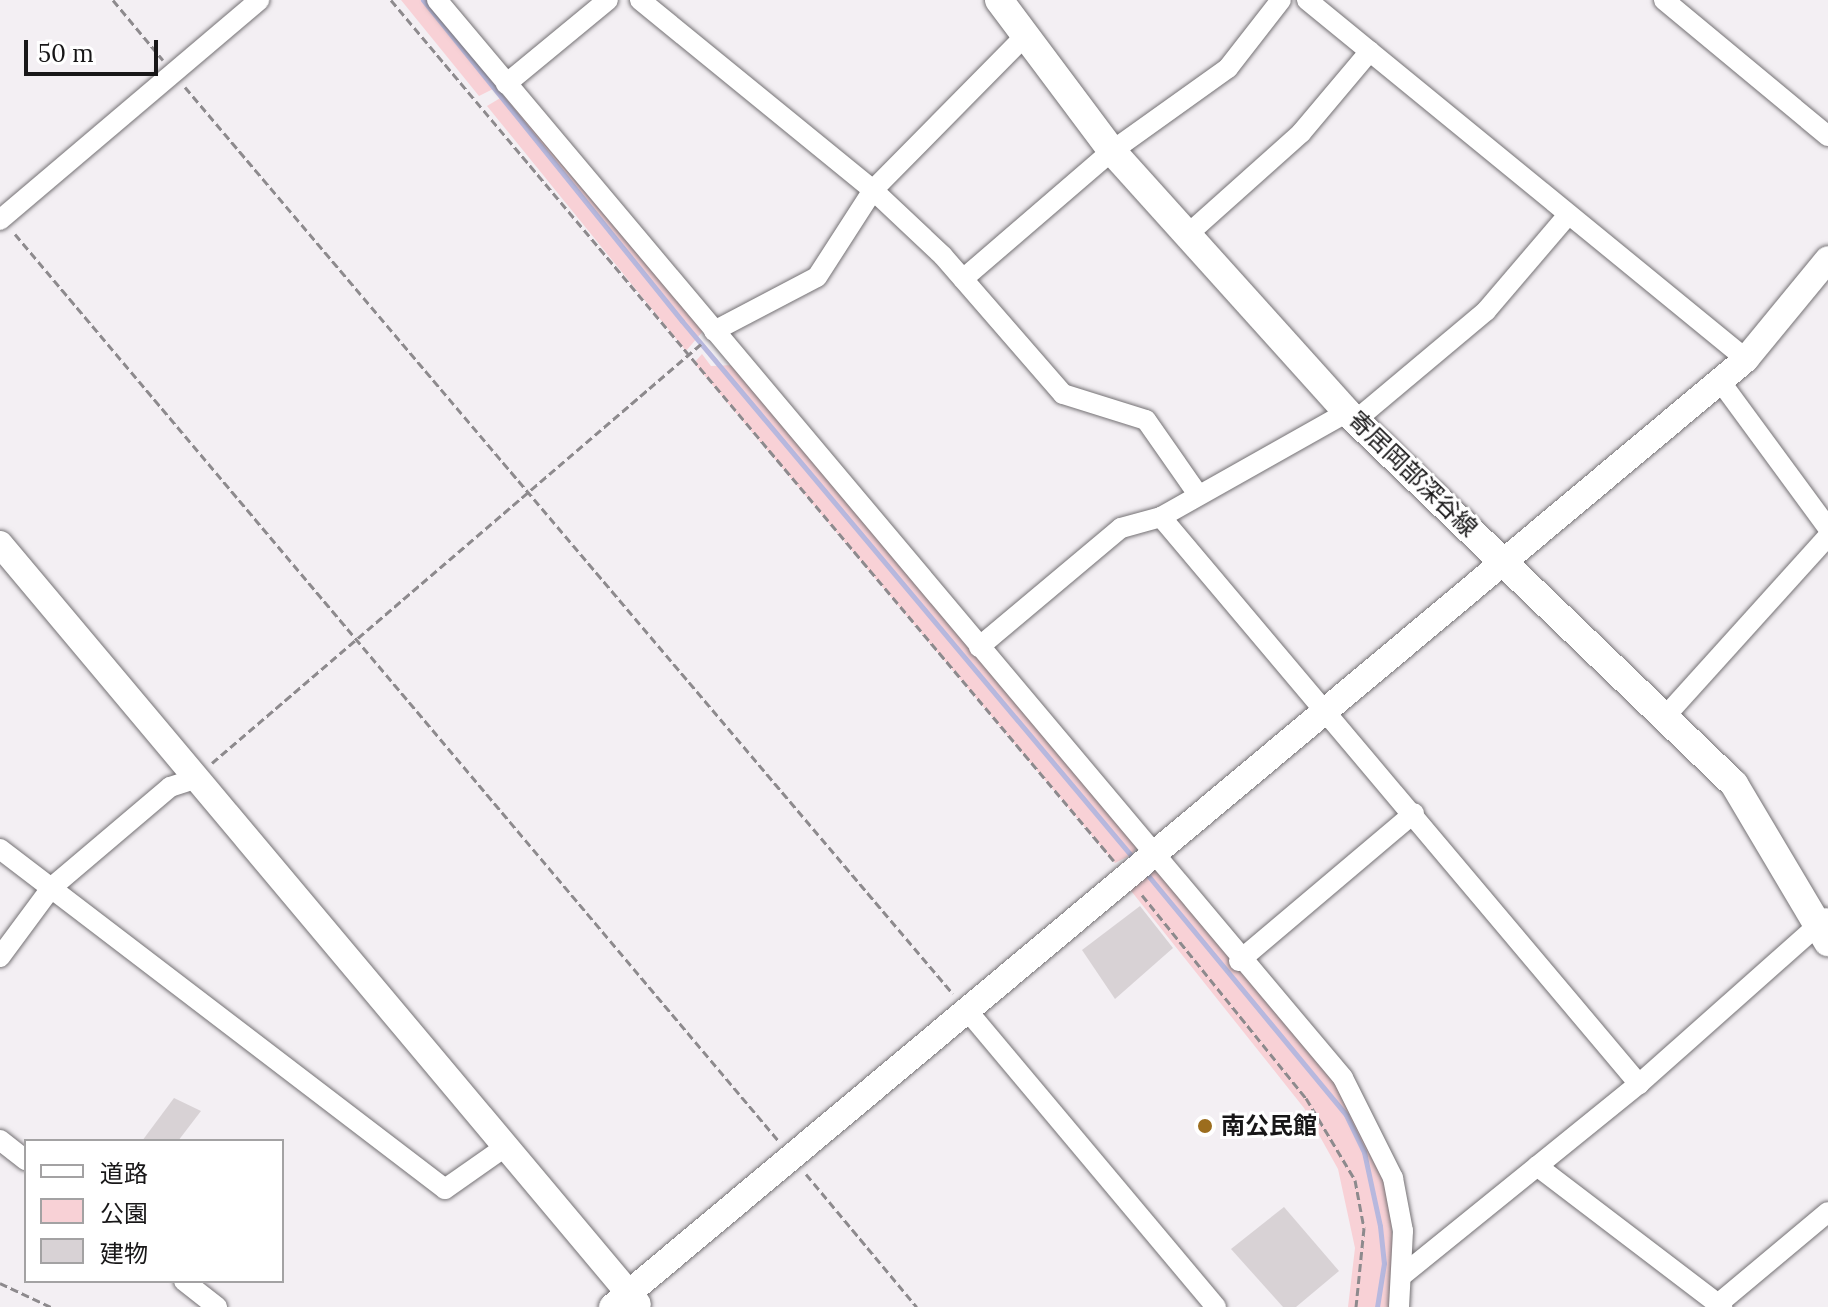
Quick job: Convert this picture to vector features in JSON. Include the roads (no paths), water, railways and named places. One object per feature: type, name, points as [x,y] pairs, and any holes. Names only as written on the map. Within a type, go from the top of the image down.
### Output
[{"type":"main road","name":"寄居岡部深谷線","points":[[999,0],[1112,151],[1351,416],[1504,562],[1662,720],[1734,784],[1825,927]]},
{"type":"street","points":[[1,219],[259,0]]},
{"type":"street","points":[[437,0],[711,335],[979,647],[1239,961],[1343,1078],[1378,1141],[1393,1178],[1404,1274],[1399,1307]]},
{"type":"street","points":[[506,84],[608,0]]},
{"type":"street","points":[[640,0],[873,190],[963,279],[1063,394],[1146,420],[1197,493]]},
{"type":"street","points":[[963,279],[1112,151],[1228,68],[1281,0]]},
{"type":"street","points":[[1307,0],[1567,216],[1746,359]]},
{"type":"street","points":[[1664,0],[1828,136]]},
{"type":"street","points":[[711,335],[817,277],[873,190],[1024,37]]},
{"type":"street","points":[[1187,235],[1301,133],[1370,51]]},
{"type":"street","points":[[979,647],[1121,528],[1161,517],[1197,493],[1351,416],[1486,311],[1567,216]]},
{"type":"street","points":[[0,544],[505,1147],[627,1302],[792,1157],[1153,855],[1325,706],[1504,562],[1746,359],[1828,259]]},
{"type":"street","points":[[1720,381],[1828,528]]},
{"type":"street","points":[[1161,517],[1325,706],[1639,1084]]},
{"type":"street","points":[[1662,720],[1828,536]]},
{"type":"street","points":[[0,957],[51,888],[170,787],[194,779]]},
{"type":"street","points":[[1239,961],[1414,813]]},
{"type":"street","points":[[0,849],[445,1189],[505,1147]]},
{"type":"street","points":[[1404,1274],[1639,1084],[1825,927]]},
{"type":"street","points":[[966,1009],[1216,1307]]},
{"type":"street","points":[[0,1140],[24,1158]]},
{"type":"street","points":[[1537,1166],[1720,1306],[1828,1212]]},
{"type":"street","points":[[187,1283],[217,1307]]},
{"type":"waterway","points":[[423,0],[682,321],[1134,859]]},
{"type":"waterway","points":[[1146,873],[1346,1115],[1364,1152],[1380,1226],[1384,1263],[1377,1307]]},
{"type":"place","name":"南公民館","points":[[1205,1126]]}]
